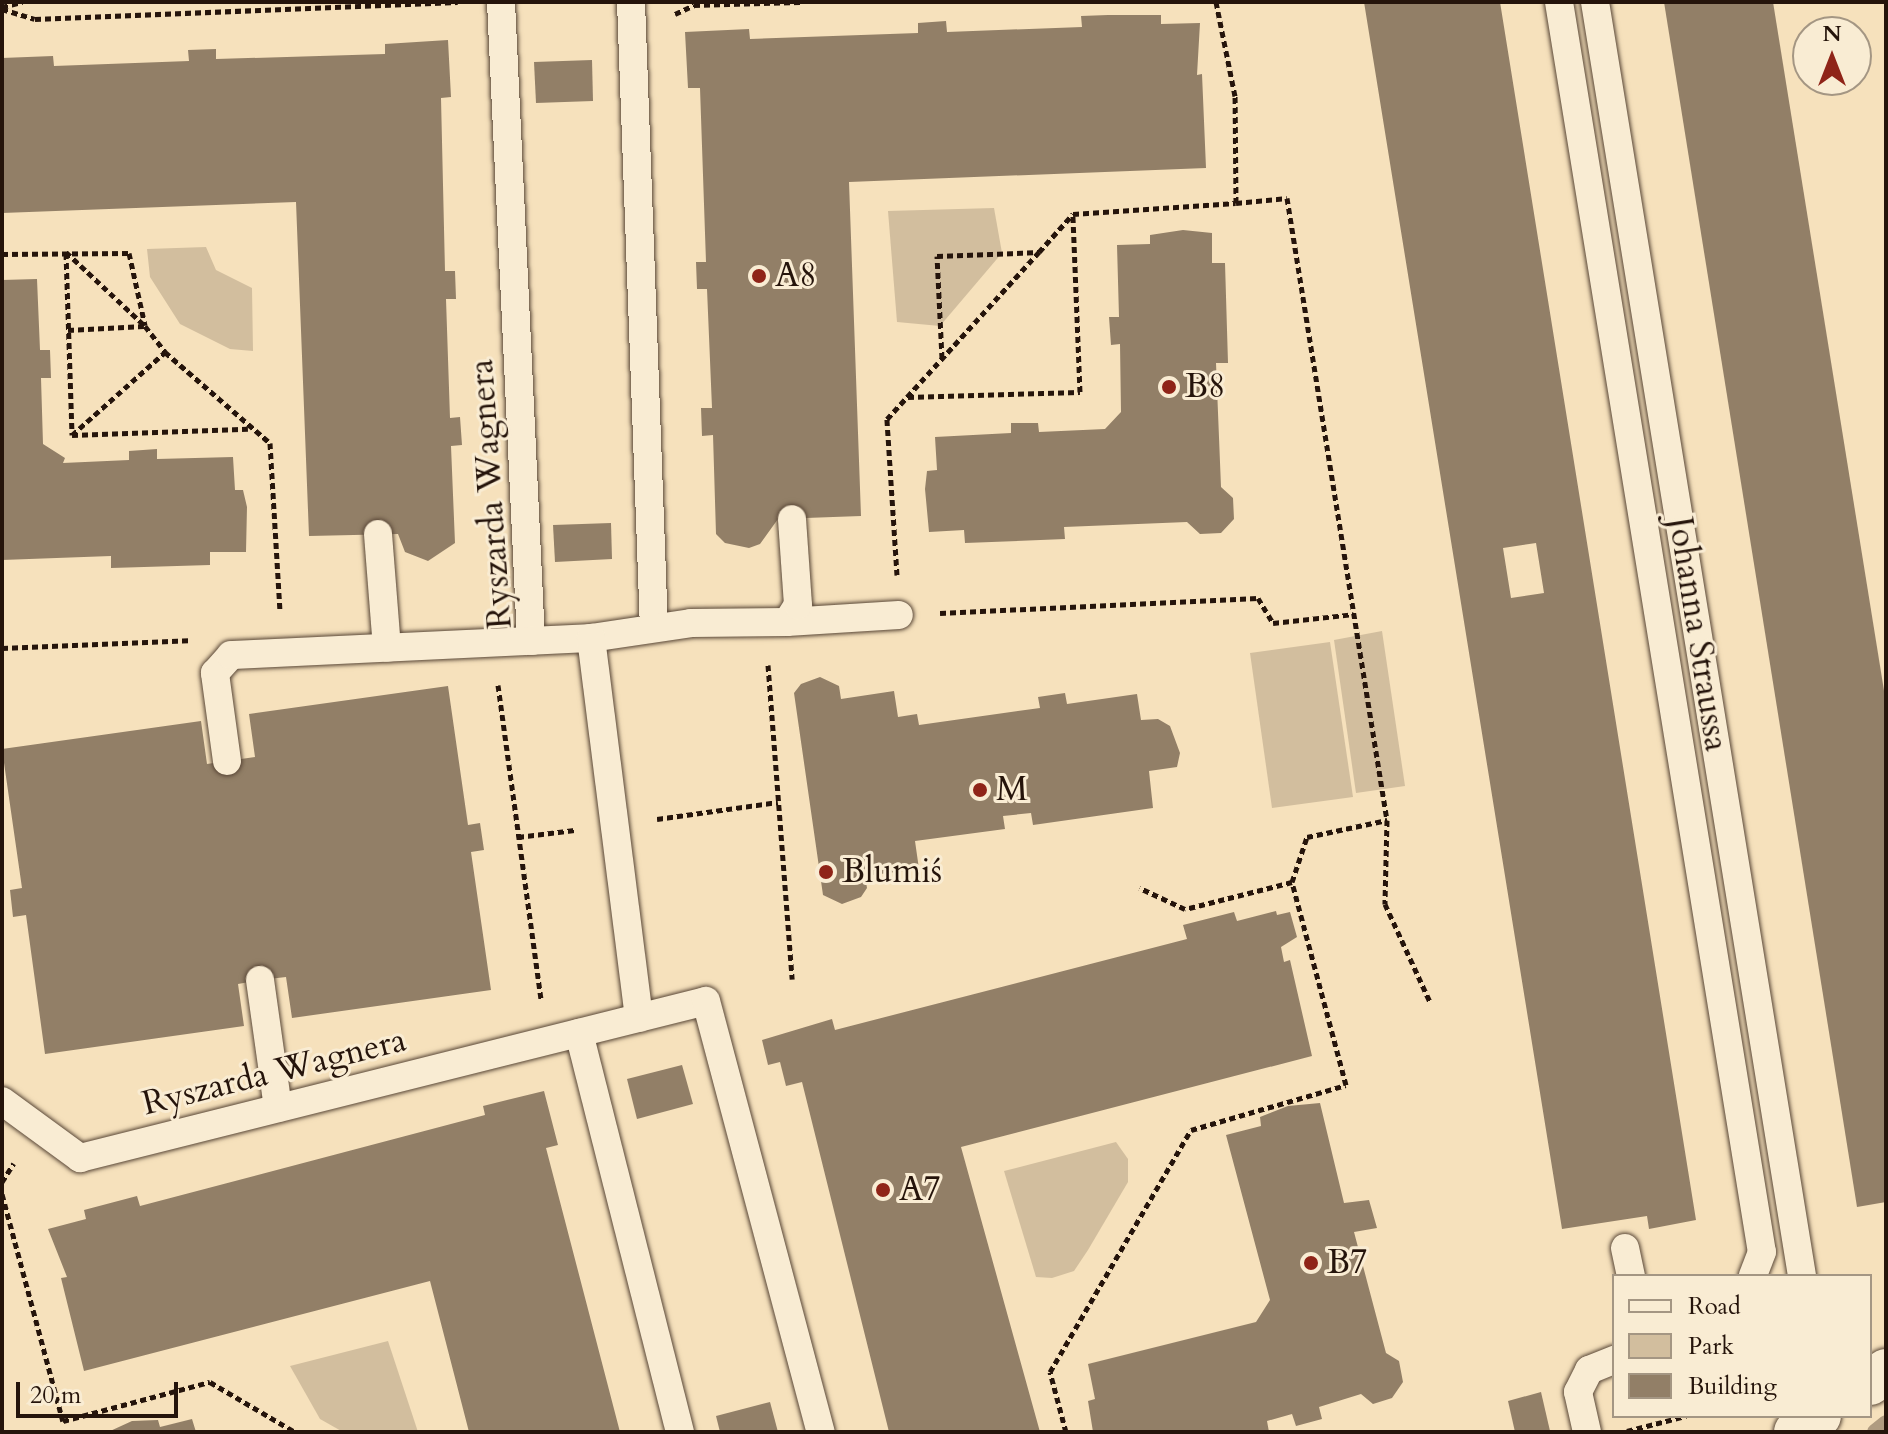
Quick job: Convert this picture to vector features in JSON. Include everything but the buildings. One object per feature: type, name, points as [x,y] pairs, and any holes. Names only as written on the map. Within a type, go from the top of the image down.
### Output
[{"type":"street","points":[[1796,1432],[1816,1418]]},
{"type":"lane","name":"Ryszarda Wagnera","points":[[501,2],[531,641],[591,638],[654,628],[899,615]]},
{"type":"lane","points":[[631,2],[654,628]]},
{"type":"lane","name":"Johanna Straussa","points":[[1559,2],[1762,1252],[1754,1274]]},
{"type":"lane","name":"Johanna Straussa","points":[[1595,2],[1802,1274]]},
{"type":"lane","points":[[787,622],[798,605],[792,519]]},
{"type":"lane","points":[[378,534],[387,648]]},
{"type":"lane","points":[[591,638],[639,1018]]},
{"type":"lane","points":[[227,761],[215,673],[231,655],[531,641]]},
{"type":"lane","points":[[260,980],[278,1108]]},
{"type":"lane","name":"Ryszarda Wagnera","points":[[2,1101],[80,1158],[706,1001],[821,1432]]},
{"type":"lane","points":[[579,1033],[680,1432]]},
{"type":"lane","points":[[1587,1432],[1578,1392],[1589,1370],[1612,1361]]},
{"type":"path","points":[[2,8],[22,2]]},
{"type":"path","points":[[2,8],[35,19],[460,2],[461,18]]},
{"type":"path","points":[[670,22],[674,14],[694,5],[800,2]]},
{"type":"path","points":[[1216,2],[1235,96],[1236,203]]},
{"type":"path","points":[[1354,614],[1273,623],[1258,598],[899,615],[887,419],[1073,214],[1287,198],[1354,614],[1387,820],[1385,904],[1430,1002]]},
{"type":"path","points":[[907,397],[1080,392],[1073,214]]},
{"type":"path","points":[[66,252],[145,326],[165,352],[249,429],[270,443],[281,620]]},
{"type":"path","points":[[66,252],[72,435]]},
{"type":"path","points":[[942,359],[937,256],[1039,252]]},
{"type":"path","points":[[2,254],[129,253],[145,326]]},
{"type":"path","points":[[68,330],[145,326]]},
{"type":"path","points":[[72,435],[165,352]]},
{"type":"path","points":[[72,435],[249,429]]},
{"type":"path","points":[[492,643],[547,1041]]},
{"type":"path","points":[[767,654],[792,979]]},
{"type":"path","points":[[1066,1432],[1050,1372],[1191,1130],[1346,1085],[1292,882],[1307,837],[1387,820]]},
{"type":"path","points":[[1140,888],[1185,909],[1292,882]]},
{"type":"path","points":[[2,1194],[63,1421],[210,1382],[295,1432]]},
{"type":"path","points":[[1623,1432],[1678,1418]]},
{"type":"green space","points":[[994,208],[1002,253],[940,326],[897,322],[888,211]]},
{"type":"green space","points":[[206,247],[216,270],[252,288],[253,351],[230,349],[180,324],[150,277],[147,249]]},
{"type":"green space","points":[[1382,631],[1405,786],[1356,793],[1334,640]]},
{"type":"green space","points":[[1330,642],[1353,797],[1272,808],[1250,653]]},
{"type":"green space","points":[[1116,1142],[1128,1159],[1128,1182],[1088,1250],[1074,1271],[1052,1278],[1036,1277],[1004,1171]]},
{"type":"green space","points":[[388,1341],[418,1432],[343,1432],[320,1419],[290,1366]]},
{"type":"waterway","points":[[1875,1432],[1886,1423]]},
{"type":"place","name":"A8","points":[[759,276]]},
{"type":"place","name":"B8","points":[[1169,387]]},
{"type":"place","name":"M","points":[[980,790]]},
{"type":"place","name":"Blumiś","points":[[826,872]]},
{"type":"place","name":"A7","points":[[883,1190]]},
{"type":"place","name":"B7","points":[[1311,1263]]}]
